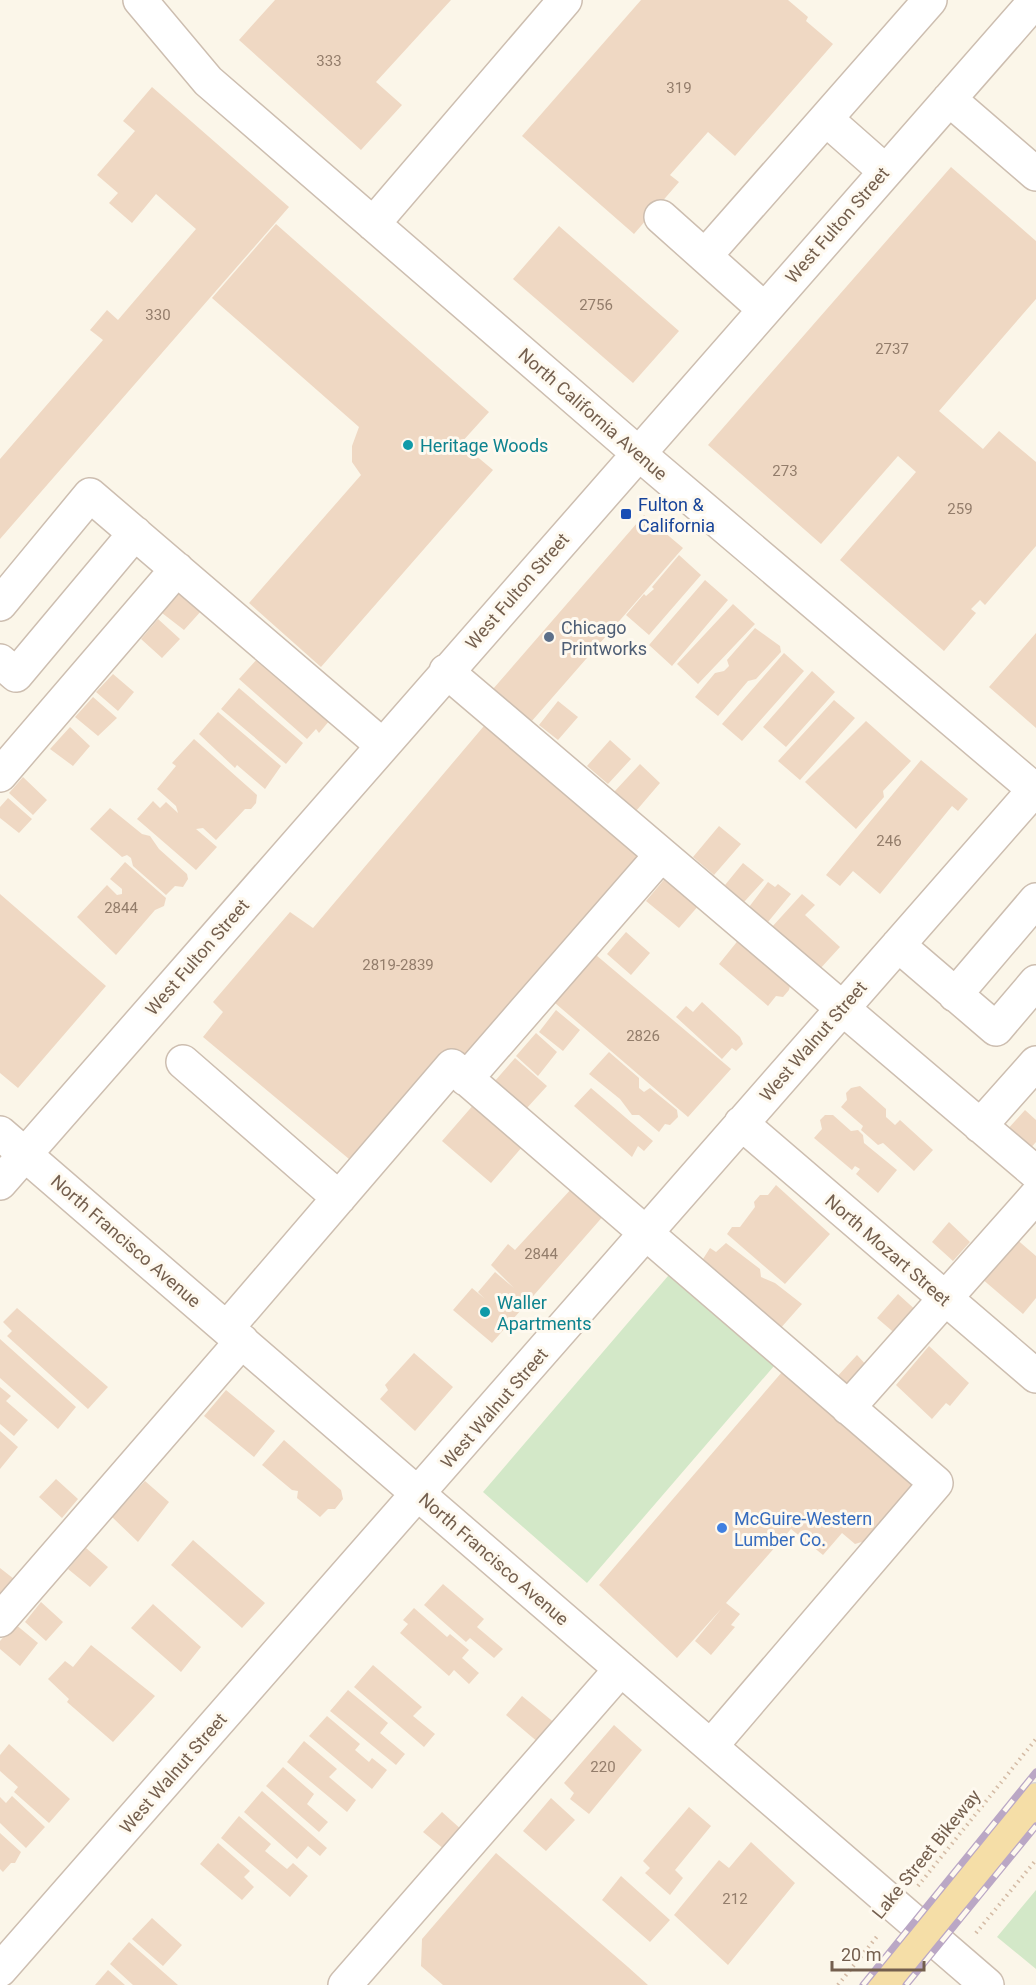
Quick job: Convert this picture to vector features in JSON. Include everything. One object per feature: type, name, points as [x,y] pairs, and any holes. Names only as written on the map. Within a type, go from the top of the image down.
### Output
[{"type":"main road","points":[[885,1985],[1036,1800]]},
{"type":"street","name":"North California Avenue","points":[[140,0],[208,81],[638,453],[1035,791]]},
{"type":"street","points":[[373,224],[565,0]]},
{"type":"street","points":[[705,256],[930,0]]},
{"type":"street","name":"West Fulton Street","points":[[0,1183],[1036,0]]},
{"type":"street","points":[[949,99],[1036,174]]},
{"type":"street","points":[[826,119],[885,171]]},
{"type":"street","points":[[661,217],[764,309]]},
{"type":"street","points":[[0,604],[90,495],[382,745]]},
{"type":"street","points":[[0,661],[16,675],[135,533]]},
{"type":"street","points":[[0,775],[177,569]]},
{"type":"street","points":[[446,671],[1036,1173]]},
{"type":"street","name":"West Walnut Street","points":[[0,1970],[741,1123],[1035,791]]},
{"type":"street","points":[[466,1079],[662,855]]},
{"type":"street","points":[[955,995],[1036,900]]},
{"type":"street","points":[[898,945],[996,1029],[1036,982]]},
{"type":"street","points":[[183,1062],[339,1198]]},
{"type":"street","points":[[980,1126],[1036,1063]]},
{"type":"street","points":[[0,1620],[234,1335],[339,1198],[452,1066],[936,1483],[711,1746]]},
{"type":"street","name":"North Mozart Street","points":[[741,1123],[1036,1376]]},
{"type":"street","name":"North Francisco Avenue","points":[[0,1133],[987,1985]]},
{"type":"street","points":[[848,1408],[1036,1196]]},
{"type":"street","points":[[345,1985],[621,1669]]},
{"type":"path","name":"Lake Street Bikeway","points":[[838,1985],[1036,1739]]},
{"type":"path","points":[[956,1958],[1036,1860]]},
{"type":"green space","points":[[674,1269],[780,1359],[587,1583],[483,1492]]},
{"type":"green space","points":[[1036,1890],[1036,1969],[997,1937]]},
{"type":"building","points":[[275,0],[451,0],[376,82],[402,105],[361,150],[239,40]]},
{"type":"building","points":[[641,0],[788,0],[808,17],[806,21],[833,44],[735,156],[708,132],[670,175],[679,182],[634,234],[522,136]]},
{"type":"building","points":[[152,87],[289,207],[0,539],[0,459],[103,340],[90,330],[107,310],[118,320],[196,229],[156,194],[132,223],[109,203],[118,193],[97,175],[135,131],[123,121]]},
{"type":"building","points":[[951,167],[1036,241],[1036,299],[939,411],[983,449],[999,431],[1036,462],[1036,546],[985,605],[980,600],[971,609],[976,613],[944,651],[840,560],[916,472],[898,456],[821,544],[708,445]]},
{"type":"building","name":"Heritage Woods","points":[[276,224],[489,412],[461,443],[493,470],[321,667],[249,603],[361,475],[352,462],[352,446],[359,427],[212,298]]},
{"type":"building","points":[[559,226],[679,331],[633,383],[513,279]]},
{"type":"building","points":[[644,515],[683,548],[531,722],[493,689]]},
{"type":"building","points":[[679,555],[701,575],[649,635],[626,615],[644,594],[646,596],[654,589],[652,587]]},
{"type":"building","points":[[705,580],[728,600],[672,666],[649,645]]},
{"type":"building","points":[[181,591],[202,610],[184,630],[162,613]]},
{"type":"building","points":[[733,604],[755,624],[698,684],[677,664]]},
{"type":"building","points":[[158,619],[180,639],[162,658],[141,639]]},
{"type":"building","points":[[755,628],[780,646],[781,652],[756,679],[748,681],[718,716],[695,697],[715,673],[724,671],[729,666],[727,660]]},
{"type":"building","points":[[1036,633],[1036,728],[989,687]]},
{"type":"building","points":[[784,653],[804,671],[742,741],[722,724]]},
{"type":"building","points":[[259,657],[330,720],[319,733],[316,729],[307,739],[239,679]]},
{"type":"building","points":[[812,671],[835,692],[786,747],[763,727]]},
{"type":"building","points":[[113,674],[134,692],[118,711],[96,692]]},
{"type":"building","points":[[239,688],[303,743],[286,764],[221,709]]},
{"type":"building","points":[[93,697],[117,718],[98,736],[75,717]]},
{"type":"building","points":[[834,700],[855,718],[800,780],[778,761]]},
{"type":"building","points":[[558,701],[578,717],[558,740],[539,725]]},
{"type":"building","points":[[218,712],[281,766],[265,789],[237,765],[235,768],[199,734]]},
{"type":"building","points":[[489,720],[644,858],[467,1061],[455,1049],[355,1164],[203,1037],[223,1012],[213,1002],[290,912],[313,928]]},
{"type":"building","points":[[866,721],[911,761],[883,791],[884,797],[856,829],[805,782]]},
{"type":"building","points":[[70,727],[90,746],[73,766],[50,749]]},
{"type":"building","points":[[194,739],[257,795],[256,803],[251,809],[245,809],[216,840],[203,828],[196,829],[217,847],[196,870],[137,819],[153,801],[160,808],[166,802],[178,813],[176,806],[157,789],[176,766],[172,763]]},
{"type":"building","points":[[610,740],[631,759],[608,784],[587,766]]},
{"type":"building","points":[[921,760],[968,799],[958,811],[952,806],[880,894],[853,871],[840,886],[826,875]]},
{"type":"building","points":[[640,764],[660,783],[636,811],[614,792]]},
{"type":"building","points":[[23,777],[47,800],[33,815],[9,793]]},
{"type":"building","points":[[8,798],[32,819],[19,833],[0,818],[0,807]]},
{"type":"building","points":[[110,808],[142,834],[150,836],[159,849],[187,874],[188,879],[183,887],[175,886],[166,895],[133,866],[131,858],[127,855],[122,857],[90,829]]},
{"type":"building","points":[[719,826],[741,844],[714,875],[693,857]]},
{"type":"building","points":[[125,862],[166,898],[164,906],[155,910],[116,955],[77,917],[107,885],[117,895],[122,894],[122,889],[110,879]]},
{"type":"building","points":[[743,863],[764,880],[744,902],[725,885]]},
{"type":"building","points":[[667,876],[700,904],[679,928],[646,901]]},
{"type":"building","points":[[768,882],[775,887],[778,884],[791,894],[768,922],[749,907]]},
{"type":"building","points":[[0,894],[106,986],[18,1088],[0,1073]]},
{"type":"building","points":[[802,894],[815,905],[805,915],[840,947],[819,970],[771,928]]},
{"type":"building","points":[[626,932],[650,953],[631,975],[607,954]]},
{"type":"building","points":[[740,938],[791,981],[789,990],[783,997],[776,996],[768,1006],[719,964]]},
{"type":"building","points":[[596,955],[731,1069],[688,1117],[555,1003]]},
{"type":"building","points":[[702,1002],[740,1037],[743,1044],[736,1051],[732,1048],[722,1059],[676,1017],[686,1006],[693,1012]]},
{"type":"building","points":[[556,1010],[580,1030],[563,1051],[539,1032]]},
{"type":"building","points":[[536,1033],[557,1052],[538,1076],[516,1056]]},
{"type":"building","points":[[609,1052],[639,1078],[639,1088],[644,1092],[650,1088],[677,1110],[678,1117],[670,1125],[665,1124],[659,1132],[639,1115],[632,1115],[620,1099],[589,1074]]},
{"type":"building","points":[[515,1058],[547,1086],[526,1109],[494,1082]]},
{"type":"building","points":[[860,1086],[886,1109],[886,1117],[895,1125],[900,1120],[933,1150],[914,1171],[883,1143],[878,1145],[861,1130],[863,1126],[841,1107],[847,1100],[846,1093],[851,1088]]},
{"type":"building","points":[[591,1088],[653,1141],[644,1151],[638,1146],[632,1157],[574,1106]]},
{"type":"building","points":[[475,1103],[523,1146],[491,1183],[442,1141]]},
{"type":"building","points":[[1025,1110],[1036,1120],[1036,1142],[1029,1150],[1006,1131]]},
{"type":"building","points":[[825,1115],[833,1115],[851,1131],[858,1130],[863,1135],[864,1143],[897,1170],[878,1193],[856,1174],[860,1169],[855,1166],[852,1170],[814,1138],[822,1129],[820,1120]]},
{"type":"building","points":[[776,1185],[830,1234],[785,1284],[727,1234],[732,1227],[740,1227],[755,1207],[754,1202],[760,1195],[768,1195]]},
{"type":"building","points":[[573,1187],[605,1214],[492,1343],[453,1310],[472,1288],[485,1299],[478,1292],[495,1272],[514,1288],[491,1265],[508,1244],[515,1250]]},
{"type":"building","points":[[949,1222],[970,1242],[953,1261],[932,1242]]},
{"type":"building","points":[[1015,1238],[1036,1256],[1036,1298],[1023,1314],[981,1278]]},
{"type":"building","points":[[726,1243],[760,1269],[761,1277],[775,1283],[802,1304],[779,1330],[702,1266],[706,1263],[703,1259],[710,1248],[716,1252]]},
{"type":"building","points":[[898,1294],[919,1313],[898,1336],[877,1318]]},
{"type":"building","points":[[17,1308],[108,1387],[88,1409],[7,1336],[12,1331],[3,1322]]},
{"type":"building","points":[[0,1339],[76,1407],[58,1429],[0,1378]]},
{"type":"building","points":[[929,1346],[969,1383],[950,1406],[946,1403],[932,1419],[896,1385]]},
{"type":"building","points":[[414,1353],[453,1387],[415,1431],[380,1399],[388,1390],[385,1385]]},
{"type":"building","points":[[857,1355],[870,1369],[849,1391],[835,1379]]},
{"type":"building","points":[[782,1372],[918,1489],[875,1538],[855,1544],[842,1533],[823,1555],[791,1529],[726,1603],[740,1614],[731,1625],[735,1627],[711,1655],[695,1641],[722,1608],[677,1658],[599,1585]]},
{"type":"building","points":[[0,1387],[11,1396],[6,1401],[28,1420],[14,1436],[0,1424]]},
{"type":"building","points":[[226,1390],[275,1431],[254,1457],[204,1416]]},
{"type":"building","points":[[0,1431],[18,1447],[0,1469]]},
{"type":"building","points":[[284,1440],[341,1490],[343,1499],[335,1509],[328,1509],[320,1517],[297,1498],[298,1491],[292,1490],[262,1465]]},
{"type":"building","points":[[56,1479],[78,1499],[62,1518],[39,1497]]},
{"type":"building","points":[[145,1481],[169,1502],[138,1542],[112,1517]]},
{"type":"building","points":[[193,1540],[265,1603],[242,1628],[171,1565]]},
{"type":"building","points":[[86,1548],[108,1567],[90,1587],[68,1569]]},
{"type":"building","points":[[0,1568],[14,1579],[0,1596]]},
{"type":"building","points":[[443,1584],[484,1619],[477,1627],[503,1649],[494,1658],[470,1638],[466,1642],[424,1605]]},
{"type":"building","points":[[41,1602],[63,1622],[46,1641],[25,1622]]},
{"type":"building","points":[[153,1604],[201,1647],[181,1672],[131,1628]]},
{"type":"building","points":[[414,1608],[447,1637],[450,1634],[469,1650],[462,1658],[479,1673],[469,1684],[454,1670],[449,1676],[400,1633],[408,1624],[403,1620]]},
{"type":"building","points":[[15,1624],[38,1643],[20,1666],[0,1649],[0,1641]]},
{"type":"building","points":[[91,1645],[155,1696],[113,1742],[67,1702],[69,1699],[48,1679],[65,1661],[73,1667]]},
{"type":"building","points":[[373,1665],[422,1707],[413,1716],[435,1734],[424,1747],[354,1687]]},
{"type":"building","points":[[348,1690],[388,1723],[380,1733],[405,1754],[396,1765],[330,1711]]},
{"type":"building","points":[[522,1696],[556,1724],[539,1743],[506,1715]]},
{"type":"building","points":[[327,1716],[360,1744],[355,1750],[369,1762],[372,1758],[387,1770],[372,1789],[309,1736]]},
{"type":"building","points":[[614,1725],[642,1750],[589,1814],[570,1799],[574,1793],[564,1783]]},
{"type":"building","points":[[304,1741],[337,1769],[329,1777],[356,1800],[347,1812],[287,1762]]},
{"type":"building","points":[[9,1744],[70,1799],[49,1823],[14,1792],[18,1787],[0,1771],[0,1755]]},
{"type":"building","points":[[283,1767],[314,1794],[307,1804],[328,1822],[319,1832],[266,1786]]},
{"type":"building","points":[[262,1791],[327,1848],[320,1856],[308,1846],[297,1859],[244,1812]]},
{"type":"building","points":[[12,1796],[45,1827],[26,1848],[0,1823],[0,1797],[6,1803]]},
{"type":"building","points":[[551,1798],[575,1820],[546,1851],[523,1831]]},
{"type":"building","points":[[689,1807],[711,1826],[675,1870],[683,1878],[670,1895],[645,1873],[650,1868],[643,1861]]},
{"type":"building","points":[[442,1812],[463,1831],[445,1850],[423,1832]]},
{"type":"building","points":[[239,1816],[271,1844],[265,1851],[287,1869],[293,1863],[308,1876],[290,1897],[221,1838]]},
{"type":"building","points":[[0,1833],[21,1852],[15,1863],[11,1863],[3,1872],[0,1869]]},
{"type":"building","points":[[751,1842],[795,1883],[728,1965],[674,1915],[719,1860],[729,1868]]},
{"type":"building","points":[[218,1843],[250,1871],[244,1877],[254,1887],[242,1900],[200,1864]]},
{"type":"building","points":[[496,1853],[648,1985],[443,1985],[421,1966],[422,1939]]},
{"type":"building","points":[[621,1876],[670,1920],[650,1942],[602,1900]]},
{"type":"building","points":[[152,1918],[182,1945],[163,1966],[132,1939]]},
{"type":"building","points":[[129,1942],[178,1985],[133,1985],[110,1964]]},
{"type":"building","points":[[108,1970],[125,1985],[95,1985]]},
{"type":"railway","points":[[863,1985],[1036,1772]]},
{"type":"railway","points":[[906,1985],[1036,1826]]},
{"type":"place","name":"Heritage Woods","points":[[408,445]]},
{"type":"place","name":"Fulton & California","points":[[626,514]]},
{"type":"place","name":"Chicago Printworks","points":[[549,637]]},
{"type":"place","name":"Waller Apartments","points":[[485,1312]]},
{"type":"place","name":"McGuire-Western Lumber Co.","points":[[722,1528]]}]
